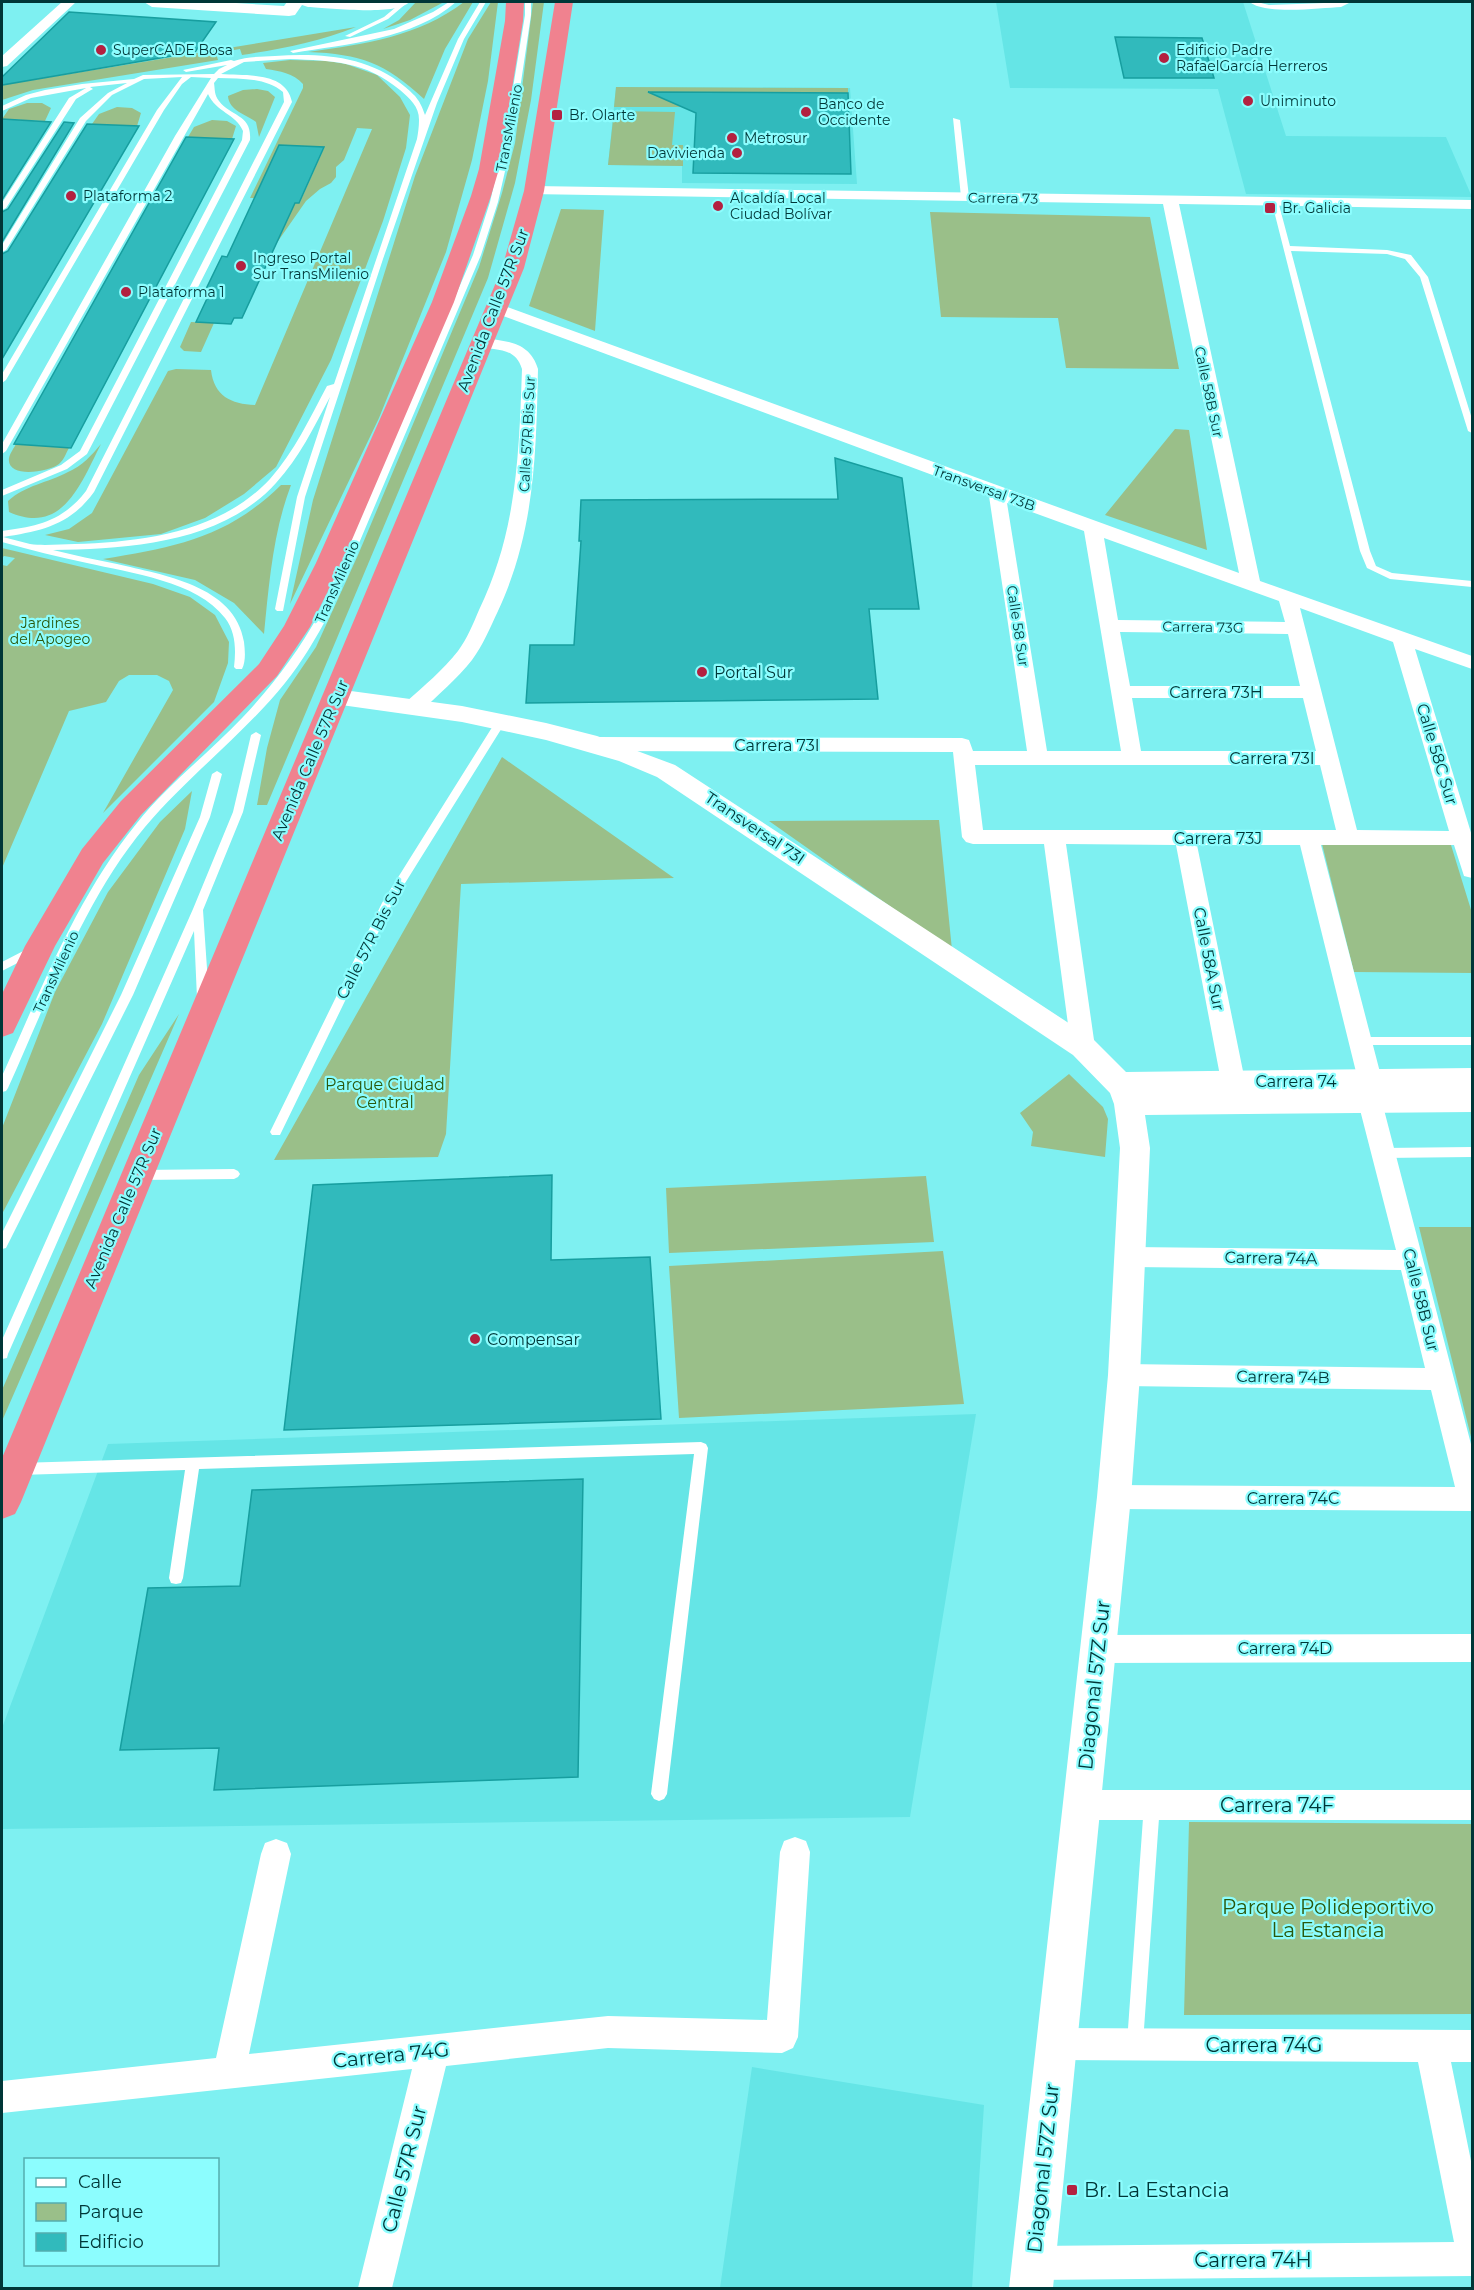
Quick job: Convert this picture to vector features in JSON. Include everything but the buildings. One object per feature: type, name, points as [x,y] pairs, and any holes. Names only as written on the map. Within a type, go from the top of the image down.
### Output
[{"type":"highway","points":[[2,1025],[40,946],[92,856],[130,808],[268,670],[291,637],[308,605],[329,563],[443,302],[481,196],[489,169],[514,21],[515,2]]},
{"type":"highway","name":"Avenida Calle 57R Sur","points":[[2,1502],[513,268],[534,192],[564,2]]},
{"type":"street","points":[[2,63],[69,2]]},
{"type":"street","points":[[152,2],[289,11],[295,2]]},
{"type":"street","points":[[308,2],[372,5],[403,2]]},
{"type":"street","name":"Carrera 73","points":[[534,192],[1473,204]]},
{"type":"street","name":"Calle 58B Sur","points":[[1170,200],[1251,584]]},
{"type":"street","name":"Transversal 73B","points":[[496,308],[998,493],[1473,663]]},
{"type":"street","name":"Calle 57R Bis Sur","points":[[413,707],[465,655],[493,605],[516,542],[526,485],[530,369],[528,358],[520,350],[482,344]]},
{"type":"street","name":"Calle 58 Sur","points":[[998,493],[1038,759]]},
{"type":"street","points":[[1093,527],[1132,758]]},
{"type":"street","points":[[1288,597],[1348,838]]},
{"type":"street","name":"Carrera 73G","points":[[1110,626],[1295,628]]},
{"type":"street","name":"Calle 58C Sur","points":[[1402,638],[1473,870]]},
{"type":"street","name":"Carrera 73H","points":[[1121,692],[1312,692]]},
{"type":"street","name":"Transversal 73I","points":[[336,697],[413,707],[500,723],[593,744],[645,761],[689,784],[1083,1047],[1124,1093]]},
{"type":"street","name":"Carrera 73I","points":[[593,744],[962,752],[1038,759],[1328,758]]},
{"type":"street","name":"Carrera 73J","points":[[962,752],[973,837],[1462,838]]},
{"type":"street","points":[[1054,837],[1083,1047]]},
{"type":"street","name":"Calle 58A Sur","points":[[1185,837],[1233,1081]]},
{"type":"street","name":"Calle 58B Sur","points":[[1309,838],[1360,1041],[1383,1153],[1473,1498]]},
{"type":"street","name":"Carrera 74","points":[[1124,1093],[1370,1091],[1473,1079]]},
{"type":"street","name":"Carrera 74","points":[[1124,1093],[1233,1081],[1473,1101]]},
{"type":"street","name":"Diagonal 57Z Sur","points":[[1032,2276],[1114,1497],[1124,1375],[1135,1148],[1124,1093]]},
{"type":"street","name":"Carrera 74A","points":[[1131,1257],[1411,1260]]},
{"type":"street","name":"Carrera 74B","points":[[1124,1375],[1442,1378]]},
{"type":"street","name":"Carrera 74C","points":[[1114,1497],[1473,1498]]},
{"type":"street","name":"Carrera 74D","points":[[1097,1649],[1473,1648]]},
{"type":"street","name":"Carrera 74F","points":[[1081,1805],[1473,1805]]},
{"type":"street","name":"Carrera 74G","points":[[2,2097],[608,2032],[782,2037],[795,1852]]},
{"type":"street","points":[[229,2073],[276,1854]]},
{"type":"street","name":"Carrera 74G","points":[[1056,2044],[1473,2046]]},
{"type":"street","points":[[1431,2045],[1473,2246]]},
{"type":"street","name":"Calle 57R Sur","points":[[375,2289],[433,2050]]},
{"type":"street","name":"Carrera 74H","points":[[1032,2276],[1473,2259]]},
{"type":"lane","points":[[322,46],[386,18],[403,2]]},
{"type":"lane","points":[[4,107],[31,96],[322,46],[401,29],[453,2]]},
{"type":"lane","points":[[280,609],[301,497],[348,355],[450,62],[483,2]]},
{"type":"lane","name":"TransMilenio","points":[[2,1088],[68,944],[95,891],[118,856],[141,825],[183,780],[246,720],[282,680],[324,614],[477,255],[494,202],[509,136],[528,2]]},
{"type":"lane","points":[[1253,2],[1269,7],[1348,2]]},
{"type":"lane","points":[[2,451],[214,79],[226,68],[243,60],[290,57],[350,61],[381,72],[406,90],[420,107],[423,118],[420,143]]},
{"type":"lane","points":[[2,380],[161,110],[180,83],[200,67]]},
{"type":"lane","points":[[2,250],[83,120],[110,94],[143,78],[189,75],[214,79],[255,78],[274,82],[287,94],[288,102],[284,111],[176,327],[84,501],[66,518],[30,530],[2,534]]},
{"type":"lane","points":[[2,493],[64,467],[84,452],[241,150],[247,130],[240,120],[214,102],[210,93],[214,79]]},
{"type":"lane","points":[[2,208],[73,98],[95,85]]},
{"type":"lane","points":[[956,120],[965,197]]},
{"type":"lane","points":[[1274,201],[1365,551],[1372,567],[1390,576],[1473,584]]},
{"type":"lane","points":[[1286,248],[1387,252],[1408,257],[1424,277],[1473,431]]},
{"type":"lane","points":[[33,548],[85,547],[154,540],[192,529],[226,515],[260,494],[279,474],[313,421],[348,355]]},
{"type":"lane","points":[[2,539],[161,579],[199,592],[220,605],[236,626],[240,645],[239,667]]},
{"type":"lane","name":"Calle 57R Bis Sur","points":[[276,1132],[387,903],[500,723]]},
{"type":"lane","points":[[2,1353],[198,909],[238,812],[256,735]]},
{"type":"lane","points":[[2,1244],[127,995],[205,817],[217,774]]},
{"type":"lane","points":[[198,909],[204,1014]]},
{"type":"lane","points":[[2,967],[40,946]]},
{"type":"lane","points":[[1360,1041],[1473,1041]]},
{"type":"lane","points":[[1383,1153],[1473,1152]]},
{"type":"lane","points":[[137,1176],[234,1173]]},
{"type":"lane","points":[[15,1469],[701,1448],[659,1794]]},
{"type":"lane","points":[[176,1578],[192,1464]]},
{"type":"lane","points":[[1135,2044],[1152,1804]]},
{"type":"shaded area","name":"Uniminuto","points":[[996,2],[1243,2],[1286,136],[1446,137],[1472,197],[1246,194],[1218,89],[1010,88]]},
{"type":"shaded area","name":"Metrosur","points":[[616,87],[850,88],[857,184],[682,183],[682,166],[608,165]]},
{"type":"shaded area","points":[[976,1414],[910,1817],[2,1829],[2,1728],[108,1444]]},
{"type":"shaded area","points":[[752,2067],[984,2105],[972,2288],[720,2288]]},
{"type":"green space","points":[[416,2],[444,2],[410,20],[383,29],[399,20]]},
{"type":"green space","points":[[464,2],[473,2],[445,49],[424,99],[397,77],[371,63],[343,55],[308,52],[370,42],[409,31],[446,14]]},
{"type":"green space","points":[[491,2],[498,2],[488,81],[472,160],[446,252],[379,418],[290,604],[313,500],[415,176],[468,39]]},
{"type":"green space","points":[[533,2],[544,2],[531,100],[515,183],[488,278],[267,805],[257,805],[267,748],[280,700],[316,647],[358,555],[479,267],[515,143]]},
{"type":"green space","points":[[356,27],[314,41],[285,47],[242,55],[240,49],[216,53],[218,60],[33,90],[2,100],[2,85]]},
{"type":"green space","points":[[290,60],[346,64],[377,75],[400,97],[410,115],[406,148],[383,221],[331,360],[276,467],[244,494],[205,518],[161,534],[78,542],[45,535],[69,529],[92,513],[168,371],[176,369],[211,370],[216,386],[225,397],[238,403],[255,405],[372,129],[357,128],[344,160],[336,167],[336,177],[306,201],[276,244],[289,202],[300,202],[324,148],[279,146],[254,198],[250,198],[303,88],[303,84],[295,77],[266,69],[263,63]]},
{"type":"green space","points":[[616,87],[848,88],[848,93],[691,92],[689,107],[614,107]]},
{"type":"green space","points":[[243,90],[268,91],[275,97],[259,137],[256,122],[235,109],[228,96]]},
{"type":"green space","points":[[27,103],[42,103],[51,108],[45,121],[2,119],[9,109]]},
{"type":"green space","points":[[117,107],[132,108],[141,113],[137,126],[92,124],[99,114]]},
{"type":"green space","points":[[614,111],[675,112],[672,145],[683,145],[683,166],[608,165]]},
{"type":"green space","points":[[212,120],[227,121],[236,126],[232,139],[188,137],[194,127]]},
{"type":"green space","points":[[561,209],[604,210],[595,331],[529,306]]},
{"type":"green space","points":[[930,212],[1150,217],[1179,369],[1066,368],[1058,318],[941,317]]},
{"type":"green space","points":[[191,322],[214,323],[201,352],[184,351],[180,347]]},
{"type":"green space","points":[[1175,429],[1189,430],[1207,550],[1105,515]]},
{"type":"green space","points":[[16,444],[69,448],[64,458],[54,467],[29,472],[14,469],[10,465],[9,458]]},
{"type":"green space","points":[[101,444],[77,489],[68,502],[57,511],[43,517],[28,518],[9,512],[8,501],[29,488],[73,470]]},
{"type":"green space","points":[[281,485],[291,485],[276,540],[264,634],[234,603],[195,580],[103,559],[154,550],[220,529],[261,503]]},
{"type":"green space","name":"Jardines del Apogeo","points":[[2,548],[153,584],[190,597],[215,615],[229,642],[228,663],[214,702],[103,813],[173,690],[169,681],[157,675],[129,675],[119,681],[106,702],[69,711],[2,868],[2,565],[7,566],[15,558],[4,556],[2,558]]},
{"type":"green space","name":"Parque Ciudad Central","points":[[502,757],[674,878],[461,884],[446,1134],[438,1157],[274,1160]]},
{"type":"green space","points":[[192,791],[185,829],[102,1024],[2,1214],[2,1128],[55,992],[108,892],[160,822]]},
{"type":"green space","points":[[939,820],[952,950],[769,821]]},
{"type":"green space","points":[[1322,844],[1451,845],[1472,913],[1472,973],[1354,972]]},
{"type":"green space","points":[[179,1014],[2,1421],[2,1390],[139,1075]]},
{"type":"green space","points":[[1069,1074],[1103,1107],[1108,1119],[1105,1157],[1031,1146],[1033,1132],[1020,1113]]},
{"type":"green space","points":[[926,1176],[934,1242],[669,1253],[666,1188]]},
{"type":"green space","points":[[1419,1227],[1472,1227],[1472,1441]]},
{"type":"green space","points":[[943,1251],[964,1404],[679,1418],[669,1266]]},
{"type":"green space","name":"Parque Polideportivo La Estancia","points":[[1189,1822],[1472,1824],[1472,2014],[1184,2015]]},
{"type":"place","name":"SuperCADE Bosa","points":[[101,50]]},
{"type":"place","name":"Edificio Padre RafaelGarcía Herreros","points":[[1164,58]]},
{"type":"place","name":"Uniminuto","points":[[1248,101]]},
{"type":"place","name":"Banco de Occidente","points":[[806,112]]},
{"type":"place","name":"Br. Olarte","points":[[557,115]]},
{"type":"place","name":"Metrosur","points":[[732,138]]},
{"type":"place","name":"Davivienda","points":[[737,153]]},
{"type":"place","name":"Plataforma 2","points":[[71,196]]},
{"type":"place","name":"Alcaldía Local Ciudad Bolívar","points":[[718,206]]},
{"type":"place","name":"Br. Galicia","points":[[1270,208]]},
{"type":"place","name":"Ingreso Portal Sur TransMilenio","points":[[241,266]]},
{"type":"place","name":"Plataforma 1","points":[[126,292]]},
{"type":"place","name":"Portal Sur","points":[[702,672]]},
{"type":"place","name":"Compensar","points":[[475,1339]]},
{"type":"place","name":"Br. La Estancia","points":[[1072,2190]]}]
